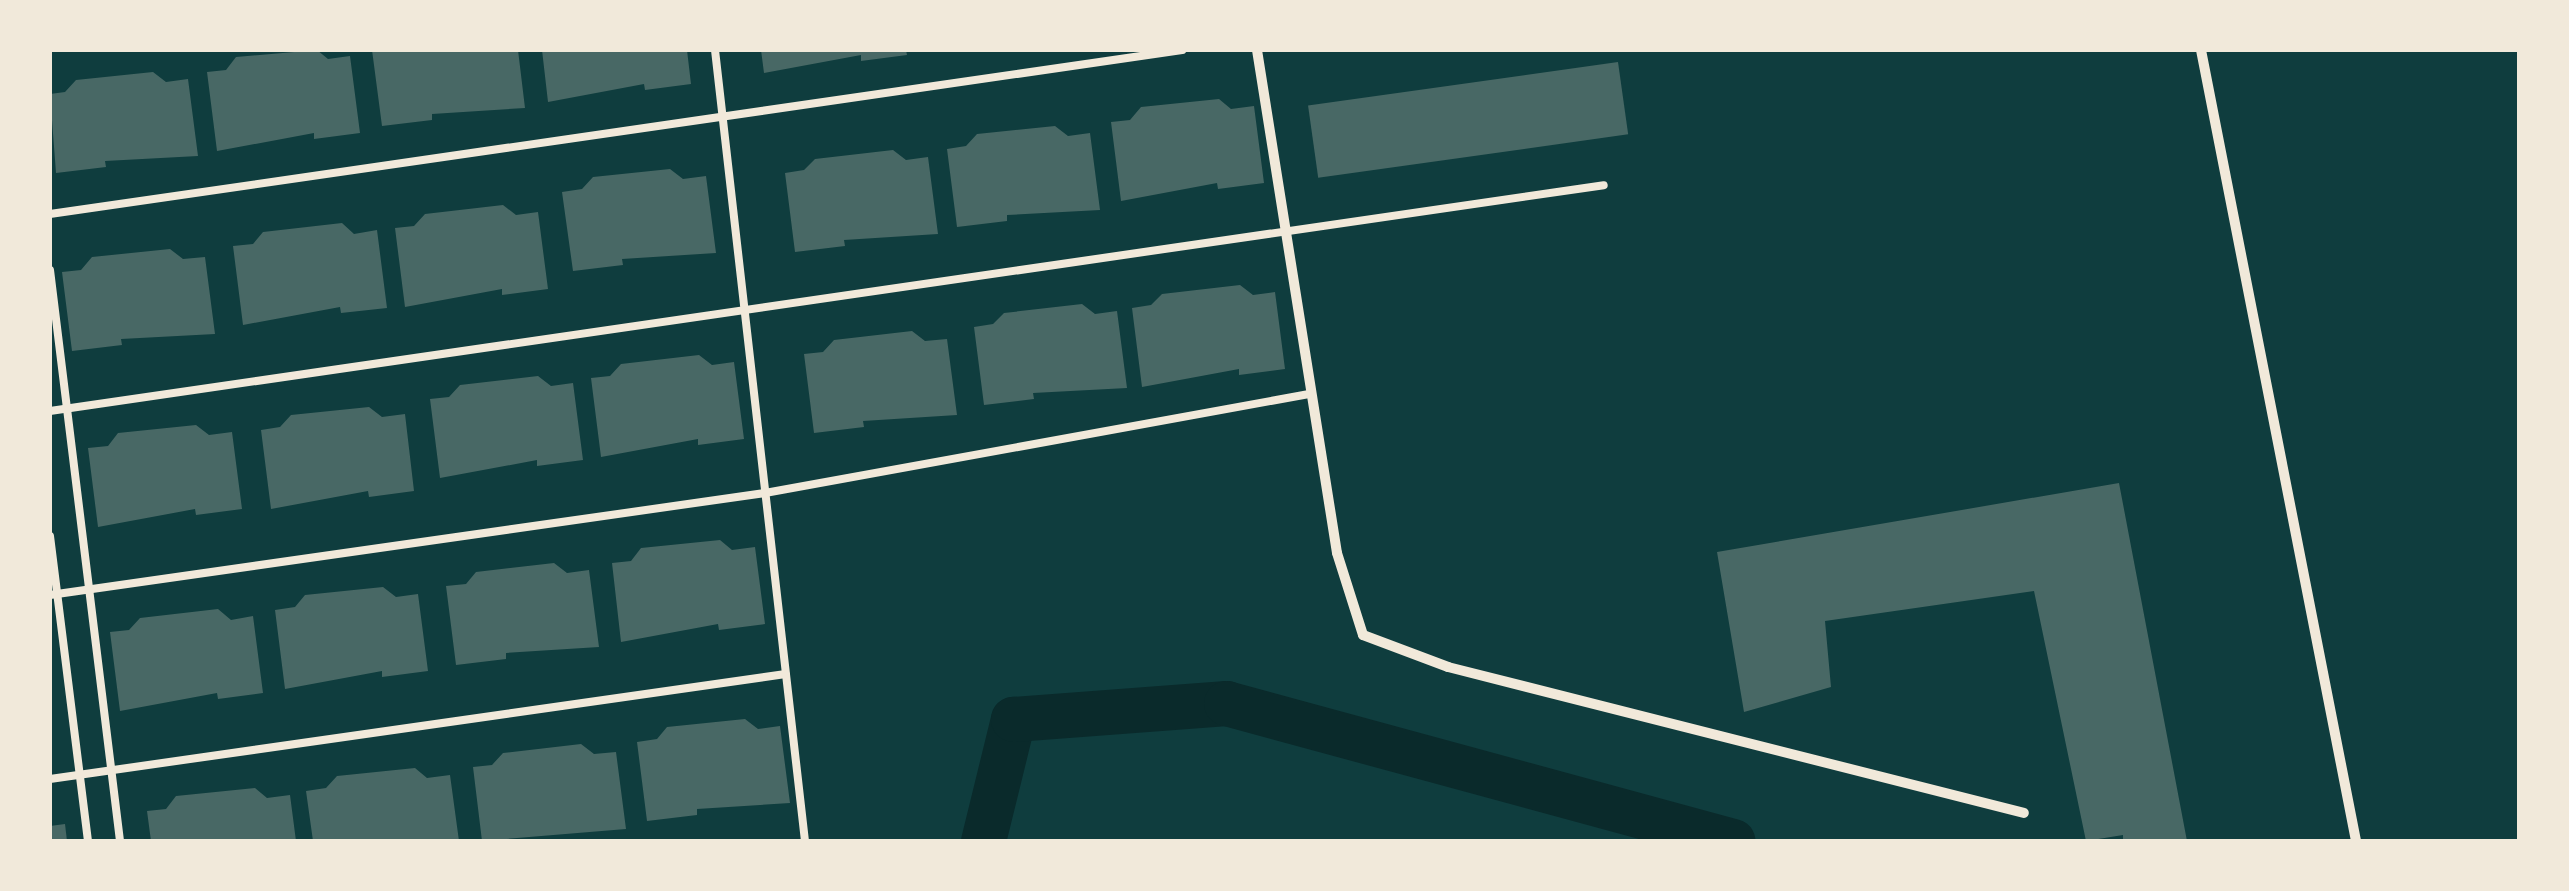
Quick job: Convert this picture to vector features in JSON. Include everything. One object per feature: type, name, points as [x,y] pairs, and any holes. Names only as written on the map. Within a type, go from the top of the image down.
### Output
[{"type":"street","points":[[1258,50],[1337,553],[1363,635],[1448,667],[2024,813]]},
{"type":"street","points":[[2201,50],[2356,841]]},
{"type":"lane","points":[[714,50],[805,841]]},
{"type":"lane","points":[[50,214],[1182,50]]},
{"type":"lane","points":[[50,411],[1604,185]]},
{"type":"lane","points":[[50,270],[120,841]]},
{"type":"lane","points":[[54,594],[765,493],[1309,394]]},
{"type":"lane","points":[[50,536],[54,594],[88,841]]},
{"type":"lane","points":[[50,779],[786,674]]},
{"type":"building","points":[[317,50],[328,59],[350,56],[360,133],[314,139],[314,133],[217,151],[207,72],[226,70],[236,57]]},
{"type":"building","points":[[372,50],[518,50],[525,108],[432,114],[432,120],[382,126]]},
{"type":"building","points":[[542,50],[687,50],[691,84],[645,90],[644,84],[548,102]]},
{"type":"building","points":[[761,50],[906,50],[907,55],[861,61],[861,55],[764,73]]},
{"type":"building","points":[[1618,62],[1628,134],[1318,178],[1308,106]]},
{"type":"building","points":[[153,72],[166,82],[188,79],[198,156],[105,161],[106,167],[56,173],[50,94],[65,92],[76,80]]},
{"type":"building","points":[[1219,99],[1231,109],[1254,106],[1264,183],[1218,189],[1217,183],[1121,201],[1111,122],[1130,120],[1141,107]]},
{"type":"building","points":[[1055,126],[1068,136],[1090,133],[1100,210],[1007,215],[1007,221],[957,227],[947,149],[966,146],[977,134]]},
{"type":"building","points":[[893,150],[906,160],[928,157],[938,234],[844,240],[845,246],[795,252],[785,173],[804,170],[815,159]]},
{"type":"building","points":[[670,169],[683,179],[706,176],[716,253],[622,259],[623,265],[573,271],[562,192],[582,189],[593,177]]},
{"type":"building","points":[[503,205],[516,215],[538,212],[548,289],[502,295],[502,289],[405,307],[395,228],[414,226],[425,214]]},
{"type":"building","points":[[342,223],[354,234],[377,230],[387,308],[341,313],[340,307],[243,325],[233,246],[253,244],[263,232]]},
{"type":"building","points":[[170,249],[183,259],[205,257],[215,334],[121,339],[122,345],[72,351],[62,272],[81,270],[92,257]]},
{"type":"building","points":[[1240,285],[1253,295],[1275,292],[1285,369],[1239,375],[1239,369],[1142,387],[1132,308],[1151,305],[1162,294]]},
{"type":"building","points":[[1082,304],[1095,314],[1117,311],[1127,388],[1033,393],[1034,399],[984,405],[974,327],[993,324],[1004,313]]},
{"type":"building","points":[[912,331],[925,341],[947,339],[957,415],[863,421],[864,427],[814,433],[804,354],[823,352],[834,340]]},
{"type":"building","points":[[699,355],[712,365],[734,362],[744,439],[698,445],[698,439],[601,457],[591,378],[610,376],[621,364]]},
{"type":"building","points":[[538,376],[551,386],[573,383],[583,460],[537,466],[537,460],[440,478],[430,399],[449,397],[460,385]]},
{"type":"building","points":[[369,407],[382,417],[405,414],[414,491],[369,497],[368,491],[271,509],[261,430],[280,427],[291,415]]},
{"type":"building","points":[[196,425],[209,435],[232,432],[242,509],[196,515],[195,509],[98,527],[88,448],[108,446],[118,433]]},
{"type":"building","points":[[2119,483],[2187,841],[2123,841],[2123,835],[2086,841],[2034,591],[1825,621],[1831,687],[1744,712],[1717,552]]},
{"type":"building","points":[[720,540],[732,550],[755,547],[765,624],[719,630],[718,624],[621,642],[612,563],[631,561],[641,548]]},
{"type":"building","points":[[554,563],[567,573],[589,570],[599,647],[506,653],[506,659],[456,665],[446,586],[466,584],[476,572]]},
{"type":"building","points":[[383,587],[396,597],[418,594],[428,671],[382,677],[382,671],[285,689],[275,610],[295,607],[305,595]]},
{"type":"building","points":[[218,609],[231,620],[253,616],[263,693],[218,699],[217,693],[120,711],[110,632],[129,630],[140,618]]},
{"type":"building","points":[[745,719],[758,729],[780,726],[790,803],[697,809],[697,815],[647,821],[637,742],[657,739],[667,727]]},
{"type":"building","points":[[581,744],[594,754],[616,752],[626,829],[482,841],[473,767],[492,765],[503,753]]},
{"type":"building","points":[[415,768],[427,778],[450,775],[459,841],[313,841],[306,791],[326,788],[337,776]]},
{"type":"building","points":[[255,788],[267,798],[290,795],[296,841],[151,841],[147,811],[166,809],[176,796]]},
{"type":"building","points":[[65,824],[67,841],[50,841],[50,826]]},
{"type":"waterway","points":[[983,841],[1013,719],[1226,703],[1733,841]]}]
